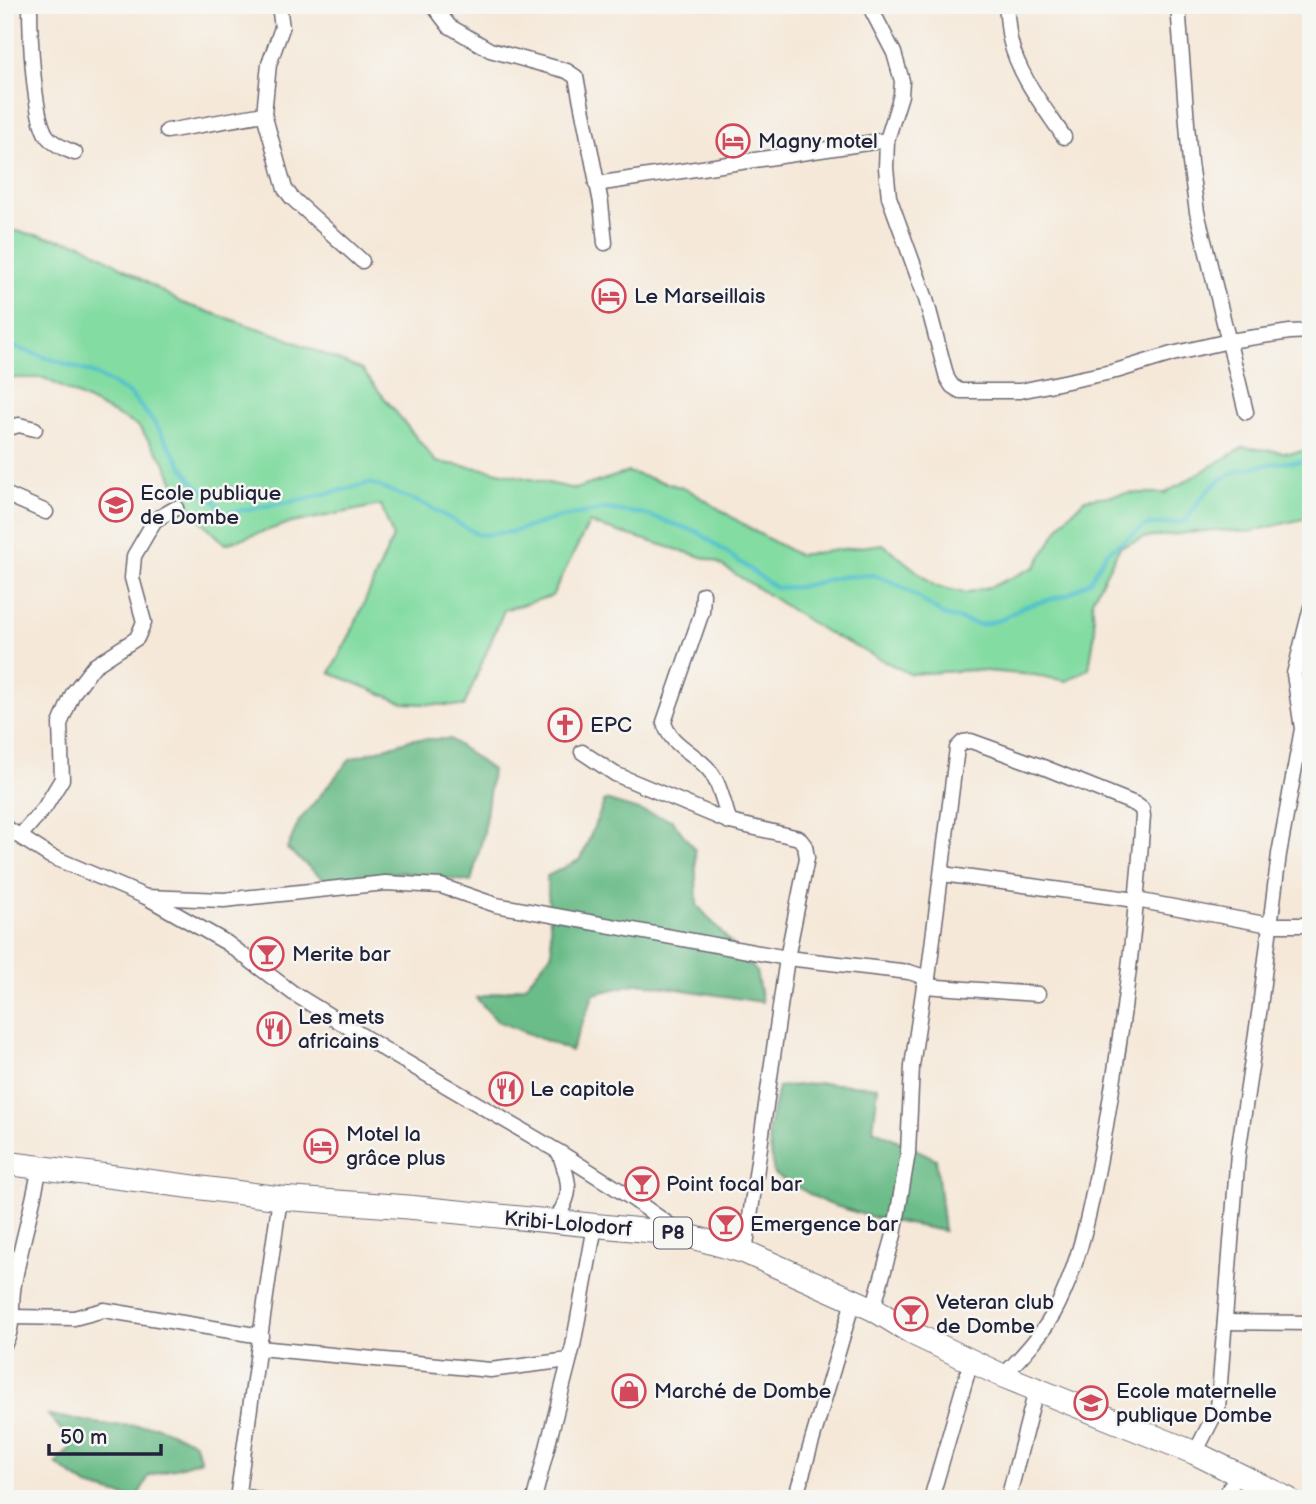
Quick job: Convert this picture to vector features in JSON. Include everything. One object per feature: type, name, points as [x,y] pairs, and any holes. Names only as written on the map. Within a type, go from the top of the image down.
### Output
[{"type":"main road","name":"Kribi-Lolodorf","points":[[5,1163],[281,1198],[408,1207],[682,1234],[745,1252],[863,1305],[914,1334],[1003,1376],[1195,1453],[1288,1499]]},
{"type":"street","points":[[30,5],[31,46],[41,124],[51,141],[75,153]]},
{"type":"street","points":[[279,5],[282,29],[269,64],[264,114],[285,189],[362,261]]},
{"type":"street","points":[[433,5],[449,26],[490,50],[567,71],[576,77],[605,243]]},
{"type":"street","points":[[869,5],[894,52],[902,81],[901,95],[887,140],[889,197],[926,299],[947,378],[952,386],[960,391],[1020,391],[1116,372],[1172,354],[1229,341],[1311,331]]},
{"type":"street","points":[[1006,5],[1010,40],[1017,59],[1030,86],[1064,137]]},
{"type":"street","points":[[1178,5],[1194,188],[1246,412]]},
{"type":"street","points":[[167,131],[264,114]]},
{"type":"street","points":[[596,184],[887,140]]},
{"type":"street","points":[[5,429],[19,425],[34,429]]},
{"type":"street","points":[[5,494],[46,512]]},
{"type":"street","points":[[20,836],[45,807],[62,779],[60,724],[73,693],[94,666],[136,638],[144,622],[132,578],[134,556],[155,520],[176,508]]},
{"type":"street","points":[[703,594],[702,612],[664,722],[666,731],[673,739],[709,769],[730,822]]},
{"type":"street","points":[[1195,1453],[1218,1408],[1238,1153],[1279,854],[1306,729],[1294,674],[1311,607]]},
{"type":"street","points":[[795,1499],[863,1305],[894,1235],[908,1153],[912,1066],[942,874],[957,748],[963,742],[971,741],[1043,766],[1142,809],[1136,900],[1117,1066],[1088,1224],[1058,1306],[1028,1349],[1003,1376]]},
{"type":"street","points":[[582,752],[615,774],[730,822],[799,838],[805,846],[807,858],[787,958],[745,1252]]},
{"type":"street","points":[[5,827],[50,856],[146,897],[227,943],[293,993],[559,1152],[682,1234]]},
{"type":"street","points":[[942,874],[1136,900],[1270,925],[1311,925]]},
{"type":"street","points":[[146,897],[224,900],[385,883],[442,886],[496,905],[787,958],[909,972],[926,982],[1038,994]]},
{"type":"street","points":[[554,1223],[569,1194],[559,1152]]},
{"type":"street","points":[[5,1343],[11,1317],[13,1287],[32,1213],[40,1166]]},
{"type":"street","points":[[258,1499],[237,1497],[281,1198]]},
{"type":"street","points":[[534,1499],[569,1360],[594,1226]]},
{"type":"street","points":[[11,1317],[74,1318],[104,1310],[260,1342],[490,1370],[569,1360]]},
{"type":"street","points":[[1225,1322],[1311,1323]]},
{"type":"street","points":[[931,1499],[971,1361]]},
{"type":"street","points":[[1008,1499],[1036,1390]]},
{"type":"street","points":[[1223,1499],[1238,1474]]},
{"type":"green space","points":[[5,225],[10,230],[82,244],[182,303],[281,336],[362,370],[436,462],[485,469],[575,489],[628,472],[687,489],[798,555],[883,544],[935,586],[965,593],[993,586],[1035,567],[1064,520],[1085,499],[1131,493],[1165,493],[1244,447],[1291,453],[1311,450],[1311,517],[1249,532],[1213,530],[1143,538],[1120,547],[1092,600],[1095,632],[1089,668],[1067,681],[1034,675],[973,670],[910,674],[826,632],[715,561],[589,523],[552,596],[504,610],[464,706],[404,703],[330,673],[351,633],[393,537],[381,505],[287,524],[225,544],[182,502],[166,464],[138,426],[44,378],[5,378]]},
{"type":"green space","points":[[413,739],[450,739],[492,770],[484,832],[471,882],[400,872],[327,882],[287,849],[299,821],[350,759]]},
{"type":"green space","points":[[605,800],[672,820],[695,850],[697,905],[756,971],[762,1002],[639,983],[594,994],[571,1051],[497,1021],[476,998],[525,986],[552,953],[547,876],[581,859]]},
{"type":"green space","points":[[821,1083],[878,1087],[873,1129],[936,1159],[944,1231],[871,1217],[826,1203],[774,1174],[768,1133],[778,1087]]},
{"type":"green space","points":[[48,1415],[107,1425],[156,1426],[194,1442],[201,1460],[149,1476],[136,1499],[87,1486],[56,1464],[74,1444]]},
{"type":"waterway","points":[[5,344],[93,373],[130,394],[153,421],[190,478],[226,513],[306,499],[370,483],[426,505],[479,535],[512,532],[557,518],[606,509],[644,514],[698,532],[776,588],[798,587],[840,577],[873,575],[893,582],[943,615],[981,625],[1003,619],[1022,607],[1067,595],[1090,581],[1106,553],[1146,525],[1185,522],[1210,488],[1240,470],[1311,461]]},
{"type":"place","name":"Magny motel","points":[[733,141]]},
{"type":"place","name":"Le Marseillais","points":[[609,296]]},
{"type":"place","name":"Ecole publique de Dombe","points":[[116,505]]},
{"type":"place","name":"EPC","points":[[565,725]]},
{"type":"place","name":"Merite bar","points":[[267,954]]},
{"type":"place","name":"Les mets africains","points":[[274,1029]]},
{"type":"place","name":"Le capitole","points":[[506,1089]]},
{"type":"place","name":"Motel la grâce plus","points":[[321,1146]]},
{"type":"place","name":"Point focal bar","points":[[642,1184]]},
{"type":"place","name":"Emergence bar","points":[[726,1224]]},
{"type":"place","name":"Veteran club de Dombe","points":[[911,1314]]},
{"type":"place","name":"Marché de Dombe","points":[[629,1391]]},
{"type":"place","name":"Ecole maternelle publique Dombe","points":[[1091,1403]]}]
